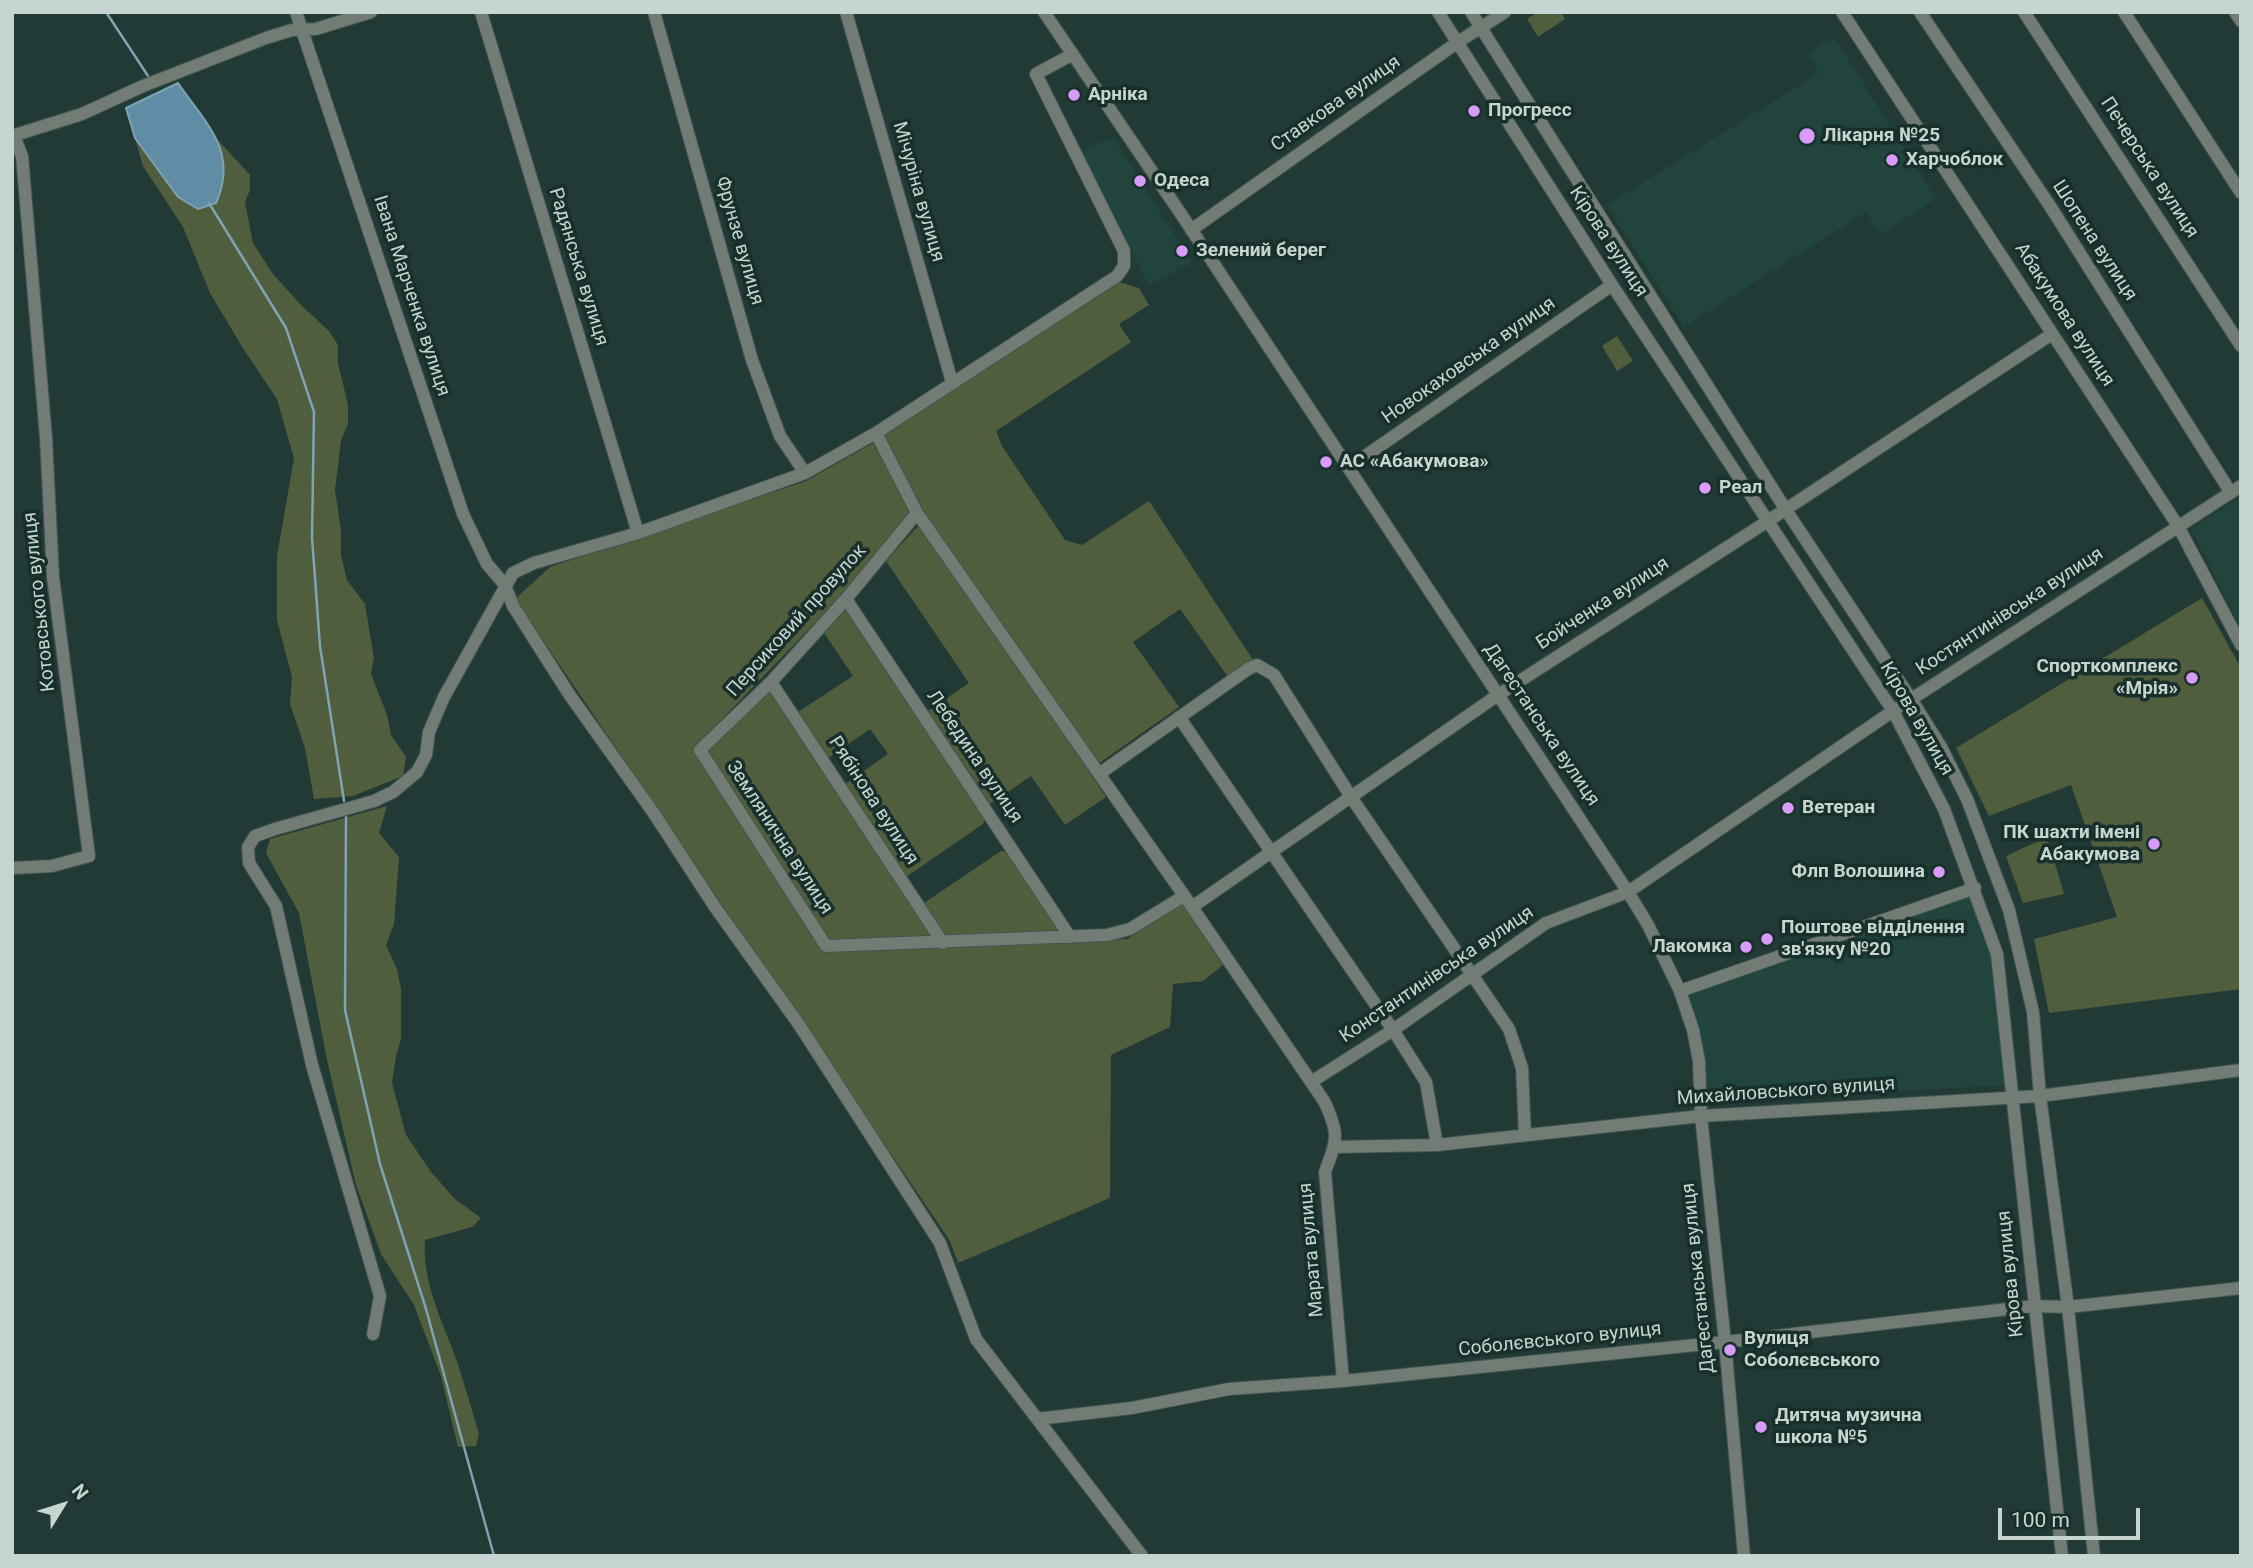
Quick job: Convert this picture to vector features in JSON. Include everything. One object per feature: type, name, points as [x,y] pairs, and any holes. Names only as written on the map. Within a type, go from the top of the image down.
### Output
[{"type":"street","name":"Івана Марченка вулиця","points":[[296,12],[463,514],[487,564],[505,585],[513,606],[569,694],[800,1026],[940,1243],[976,1339],[1143,1556]]},
{"type":"street","points":[[13,136],[82,114],[143,86],[266,38],[292,30],[316,29],[371,12]]},
{"type":"street","name":"Радянська вулиця","points":[[481,12],[638,533]]},
{"type":"street","name":"Фрунзе вулиця","points":[[654,12],[752,360],[780,436],[805,473]]},
{"type":"street","name":"Мічуріна вулиця","points":[[846,12],[952,382]]},
{"type":"street","name":"Дагестанська вулиця","points":[[1044,12],[1628,892],[1648,925],[1680,991],[1693,1030],[1699,1060],[1701,1116],[1726,1342],[1744,1556]]},
{"type":"street","name":"Кірова вулиця","points":[[1437,12],[1612,285],[1893,711],[1944,808],[1997,954],[2062,1556]]},
{"type":"street","name":"Кірова вулиця","points":[[1471,12],[1786,510],[1911,699],[1941,747],[1967,799],[2009,910],[2021,951],[2033,1012],[2040,1096],[2068,1307],[2094,1556]]},
{"type":"street","name":"Ставкова вулиця","points":[[1191,230],[1458,42],[1505,12]]},
{"type":"street","name":"Абакумова вулиця","points":[[1842,12],[2178,526],[2241,645]]},
{"type":"street","name":"Шопена вулиця","points":[[1920,12],[2236,489]]},
{"type":"street","name":"Печерська вулиця","points":[[2024,12],[2241,346]]},
{"type":"street","points":[[2124,12],[2241,193]]},
{"type":"street","points":[[2235,12],[2241,21]]},
{"type":"street","points":[[373,1334],[380,1296],[312,1065],[276,906],[249,863],[248,847],[255,836],[374,801],[393,792],[418,772],[426,755],[429,732],[444,696],[513,573],[534,563],[638,533],[805,473],[876,433],[1117,276],[1124,266],[1124,251],[1036,74],[1073,54]]},
{"type":"street","name":"Котовського вулиця","points":[[12,868],[52,866],[89,856],[53,577],[46,438],[22,156],[13,136]]},
{"type":"street","name":"Новокаховська вулиця","points":[[1348,468],[1612,285]]},
{"type":"street","name":"Бойченка вулиця","points":[[1192,907],[1498,695],[1768,522],[2052,334]]},
{"type":"street","points":[[876,433],[917,513],[1192,907]]},
{"type":"street","name":"Костянтинівська вулиця","points":[[1628,892],[1911,699],[2236,489]]},
{"type":"street","name":"Персиковий провулок","points":[[700,750],[771,682],[846,599],[917,513]]},
{"type":"street","name":"Лебедина вулиця","points":[[846,599],[1070,937]]},
{"type":"street","points":[[1099,774],[1248,669],[1257,665],[1274,675],[1351,797],[1508,1029],[1522,1068],[1525,1135]]},
{"type":"street","name":"Рябінова вулиця","points":[[771,682],[943,943]]},
{"type":"street","points":[[1178,718],[1426,1082],[1437,1145]]},
{"type":"street","name":"Землянична вулиця","points":[[700,750],[826,946],[943,943]]},
{"type":"street","points":[[1680,991],[1975,888]]},
{"type":"street","name":"Константинівська вулиця","points":[[1311,1082],[1393,1030],[1546,923],[1628,892]]},
{"type":"street","points":[[943,943],[1107,935],[1130,929],[1184,896]]},
{"type":"street","name":"Марата вулиця","points":[[1192,907],[1311,1082],[1332,1118],[1336,1140],[1325,1172],[1343,1381]]},
{"type":"street","name":"Михайловського вулиця","points":[[1334,1146],[1437,1145],[1701,1116],[2040,1096],[2241,1070]]},
{"type":"street","name":"Соболєвського вулиця","points":[[1037,1419],[1132,1408],[1229,1389],[1343,1381],[1726,1342],[2034,1306],[2068,1307],[2241,1288]]},
{"type":"shaded area","points":[[1538,12],[1561,12],[1565,19],[1538,37],[1527,19]]},
{"type":"shaded area","name":"Лікарня №25","points":[[1834,37],[1936,199],[1880,234],[1866,212],[1684,327],[1607,205],[1819,73],[1807,54]]},
{"type":"shaded area","points":[[1113,137],[1192,263],[1149,285],[1080,152]]},
{"type":"shaded area","points":[[135,138],[178,197],[224,158],[218,140],[250,175],[250,190],[245,202],[253,243],[272,273],[329,331],[338,345],[338,363],[348,405],[348,424],[341,440],[335,490],[341,531],[341,555],[347,580],[365,604],[374,658],[371,674],[387,715],[391,735],[406,757],[403,776],[353,796],[314,799],[305,748],[290,704],[292,677],[277,620],[277,556],[294,458],[277,399],[210,293],[183,227],[143,166]]},
{"type":"shaded area","points":[[1116,281],[1139,288],[1149,305],[1119,324],[1131,342],[996,431],[1002,446],[1065,540],[1082,545],[1149,501],[1253,660],[1229,676],[1226,674],[1180,609],[1133,642],[1179,707],[1098,764],[922,515],[881,435]]},
{"type":"shaded area","points":[[1617,336],[1633,361],[1617,371],[1602,346]]},
{"type":"shaded area","points":[[873,443],[910,511],[842,595],[694,748],[822,950],[1127,939],[1182,904],[1223,965],[1203,981],[1173,984],[1170,1027],[1111,1055],[1110,1198],[958,1263],[950,1241],[515,599],[550,567],[806,481]]},
{"type":"shaded area","points":[[2241,497],[2241,628],[2191,529]]},
{"type":"shaded area","points":[[917,527],[925,529],[1106,797],[1065,825],[1031,776],[990,804],[928,711],[969,683],[886,561]]},
{"type":"shaded area","points":[[2202,598],[2241,668],[2241,989],[2049,1013],[2034,939],[2117,917],[2071,785],[1989,816],[1956,748]]},
{"type":"shaded area","points":[[847,608],[986,817],[983,824],[906,877],[845,784],[888,754],[870,729],[828,758],[798,712],[853,676],[824,633]]},
{"type":"shaded area","points":[[770,688],[938,941],[829,943],[705,750]]},
{"type":"shaded area","points":[[387,806],[379,833],[399,857],[394,924],[386,945],[397,969],[401,989],[401,1039],[392,1083],[406,1135],[431,1172],[455,1199],[481,1218],[472,1227],[425,1240],[429,1285],[479,1434],[476,1446],[458,1447],[441,1376],[414,1305],[381,1254],[356,1185],[327,1060],[299,913],[266,853],[270,839]]},
{"type":"shaded area","points":[[2047,837],[2064,894],[2023,903],[2006,856]]},
{"type":"shaded area","points":[[1001,851],[1009,852],[1063,934],[948,941],[924,903]]},
{"type":"shaded area","points":[[1972,895],[1992,955],[2008,1085],[1707,1101],[1702,1046],[1684,994]]},
{"type":"water","points":[[178,83],[216,139],[224,168],[216,203],[198,209],[178,197],[135,138],[126,108]]},
{"type":"waterway","points":[[106,12],[150,79]]},
{"type":"waterway","points":[[209,203],[286,328],[314,412],[312,537],[320,646],[344,801]]},
{"type":"waterway","points":[[346,816],[345,1010],[380,1164],[426,1309],[494,1556]]},
{"type":"place","name":"Арніка","points":[[1074,95]]},
{"type":"place","name":"Прогресс","points":[[1474,111]]},
{"type":"place","name":"Лікарня №25","points":[[1807,136]]},
{"type":"place","name":"Харчоблок","points":[[1892,160]]},
{"type":"place","name":"Одеса","points":[[1140,181]]},
{"type":"place","name":"Зелений берег","points":[[1182,251]]},
{"type":"place","name":"АС «Абакумова»","points":[[1326,462]]},
{"type":"place","name":"Реал","points":[[1705,488]]},
{"type":"place","name":"Спорткомплекс «Мрія»","points":[[2192,678]]},
{"type":"place","name":"Ветеран","points":[[1788,808]]},
{"type":"place","name":"ПК шахти імені Абакумова","points":[[2154,844]]},
{"type":"place","name":"Флп Волошина","points":[[1939,872]]},
{"type":"place","name":"Поштове відділення зв'язку №20","points":[[1767,939]]},
{"type":"place","name":"Лакомка","points":[[1746,947]]},
{"type":"place","name":"Вулиця Соболєвського","points":[[1730,1350]]},
{"type":"place","name":"Дитяча музична школа №5","points":[[1761,1427]]}]
